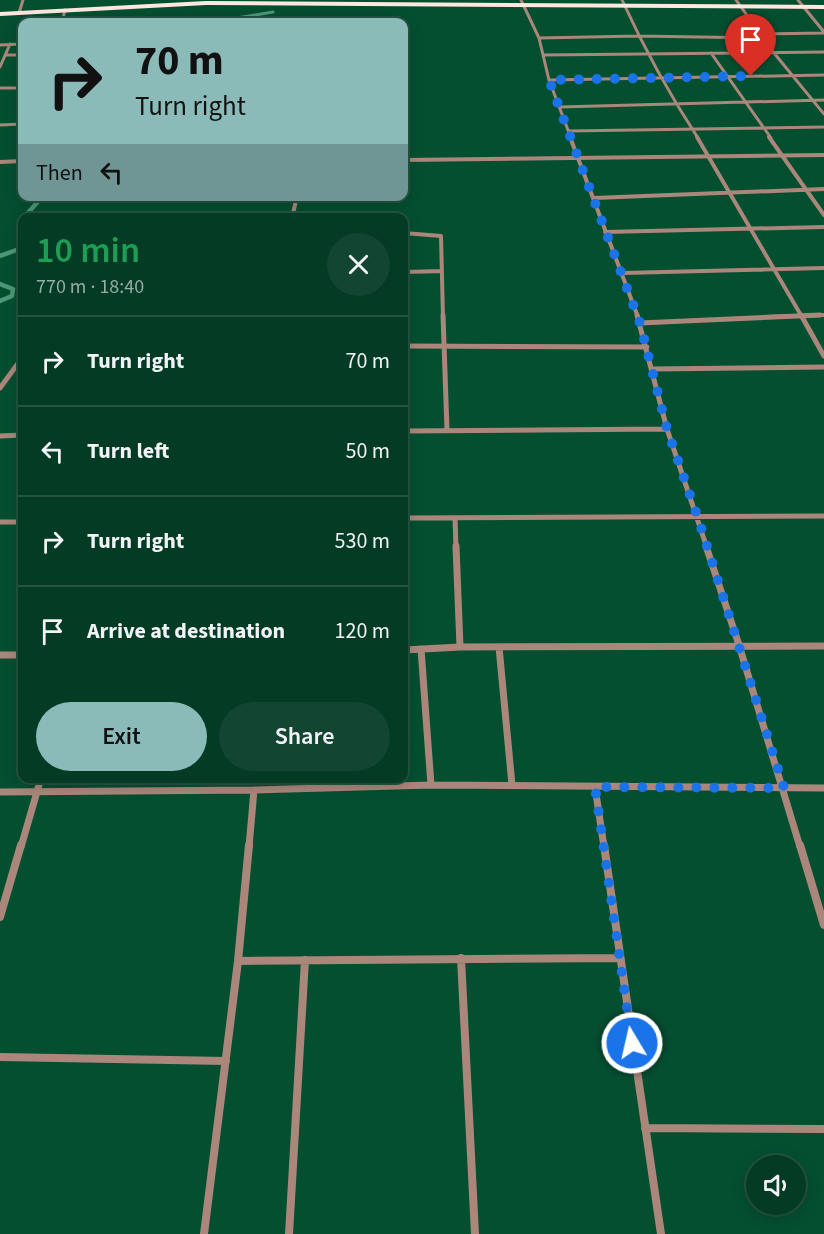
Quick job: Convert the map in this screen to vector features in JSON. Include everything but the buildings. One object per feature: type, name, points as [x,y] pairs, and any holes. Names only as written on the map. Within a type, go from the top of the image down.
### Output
[{"type":"highway","points":[[0,8],[136,0]]},
{"type":"highway","points":[[579,0],[623,2]]},
{"type":"highway","points":[[0,14],[21,6],[65,10],[206,3],[801,3],[824,1]]},
{"type":"highway","points":[[801,3],[824,7]]},
{"type":"street","points":[[623,2],[638,36],[675,102],[710,156],[772,269],[824,356]]},
{"type":"street","points":[[738,2],[774,53],[824,114]]},
{"type":"street","points":[[522,3],[539,38],[549,80],[640,323],[667,429],[739,645],[824,925]]},
{"type":"street","points":[[801,3],[824,33]]},
{"type":"street","points":[[63,18],[65,10]]},
{"type":"street","points":[[539,38],[762,36],[824,33]]},
{"type":"street","points":[[0,45],[18,44]]},
{"type":"street","points":[[1,64],[10,45]]},
{"type":"street","points":[[544,55],[824,52]]},
{"type":"street","points":[[711,53],[730,77],[744,101],[824,215]]},
{"type":"street","points":[[7,55],[18,55]]},
{"type":"street","points":[[549,80],[824,75]]},
{"type":"street","points":[[0,88],[18,88]]},
{"type":"street","points":[[560,107],[675,102],[824,100]]},
{"type":"street","points":[[0,125],[18,124]]},
{"type":"street","points":[[569,131],[824,127]]},
{"type":"street","points":[[408,160],[824,155]]},
{"type":"street","points":[[0,162],[18,161]]},
{"type":"street","points":[[594,198],[824,189]]},
{"type":"street","points":[[605,232],[824,227]]},
{"type":"street","points":[[408,233],[441,236],[447,430]]},
{"type":"street","points":[[623,273],[824,268]]},
{"type":"street","points":[[408,272],[442,271]]},
{"type":"street","points":[[640,323],[824,315]]},
{"type":"street","points":[[408,346],[647,347]]},
{"type":"street","points":[[0,388],[18,363]]},
{"type":"street","points":[[653,369],[824,367]]},
{"type":"street","points":[[408,431],[667,429]]},
{"type":"street","points":[[0,436],[18,435]]},
{"type":"street","points":[[408,518],[824,516]]},
{"type":"street","points":[[455,518],[460,647]]},
{"type":"street","points":[[0,522],[18,522]]},
{"type":"street","points":[[408,650],[460,647],[824,646]]},
{"type":"street","points":[[499,647],[512,785]]},
{"type":"street","points":[[421,649],[431,785]]},
{"type":"street","points":[[0,655],[18,655]]},
{"type":"street","points":[[0,917],[40,783]]},
{"type":"street","points":[[0,792],[254,790],[431,785],[824,788]]},
{"type":"street","points":[[595,787],[662,1234]]},
{"type":"street","points":[[204,1234],[238,962],[254,790]]},
{"type":"street","points":[[461,958],[475,1234]]},
{"type":"street","points":[[238,962],[619,958]]},
{"type":"street","points":[[290,1234],[305,960]]},
{"type":"street","points":[[0,1057],[226,1062]]},
{"type":"street","points":[[645,1128],[824,1129]]},
{"type":"waterway","points":[[237,18],[273,12]]},
{"type":"waterway","points":[[28,213],[39,201]]},
{"type":"waterway","points":[[0,256],[18,249]]},
{"type":"waterway","points":[[0,284],[13,289],[12,296],[0,301]]},
{"type":"route","points":[[632,1043],[595,787],[784,788],[698,518],[667,429],[640,323],[549,80],[751,76]]}]
